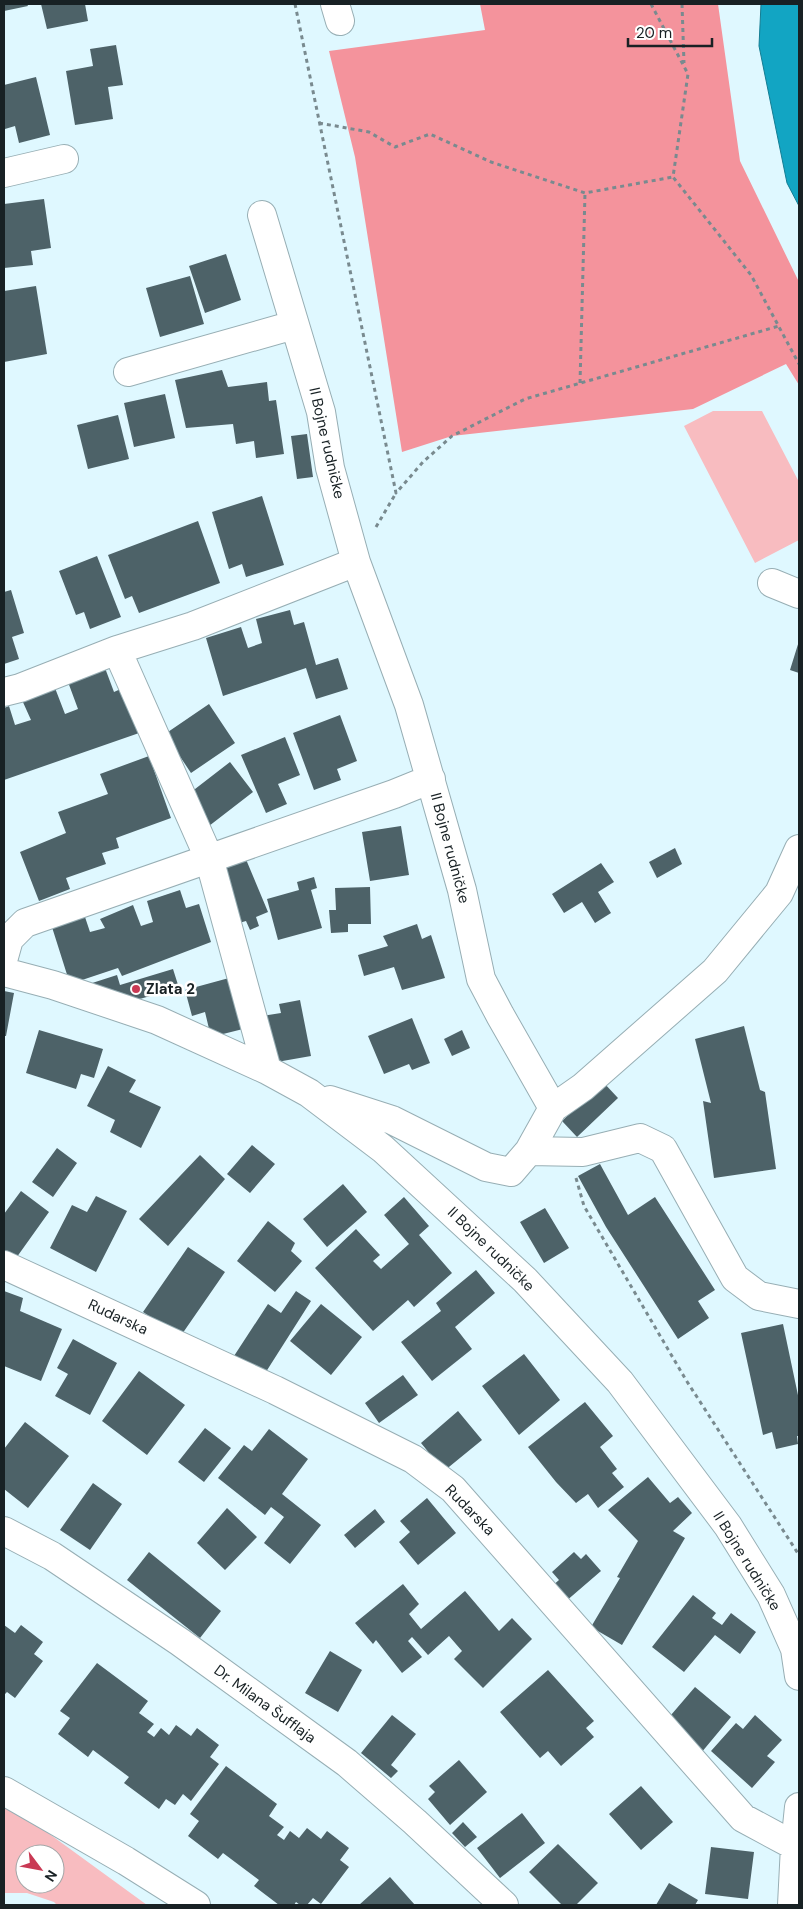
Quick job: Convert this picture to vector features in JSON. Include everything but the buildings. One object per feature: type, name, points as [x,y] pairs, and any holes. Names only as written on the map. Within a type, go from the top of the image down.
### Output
[{"type":"street","points":[[4,173],[64,159]]},
{"type":"street","name":"II Bojne rudničke","points":[[262,215],[321,412],[330,468],[356,562],[409,705],[431,779],[462,890],[481,979],[553,1108]]},
{"type":"street","points":[[128,372],[294,325]]},
{"type":"street","points":[[4,692],[20,688],[117,650],[193,626],[356,562]]},
{"type":"street","points":[[772,583],[799,594]]},
{"type":"street","points":[[117,650],[209,858],[267,1070]]},
{"type":"street","name":"II Bojne rudničke","points":[[4,957],[9,939],[25,923],[394,794],[431,779]]},
{"type":"street","points":[[4,972],[53,985],[157,1020],[267,1070],[309,1093],[392,1120],[486,1166],[511,1172],[528,1151],[553,1108],[582,1087],[715,971],[779,893],[799,849]]},
{"type":"street","name":"II Bojne rudničke","points":[[309,1093],[383,1149],[449,1208],[525,1280],[620,1382],[728,1526],[771,1595],[795,1649],[799,1676]]},
{"type":"street","points":[[528,1151],[583,1152],[640,1138],[664,1149],[735,1278],[759,1296],[799,1304]]},
{"type":"street","name":"Rudarska","points":[[4,1265],[275,1390],[413,1459],[453,1489],[743,1818],[795,1846]]},
{"type":"street","name":"Dr. Milana Šufflaja","points":[[4,1531],[52,1556],[180,1642],[347,1763],[415,1822],[504,1905]]},
{"type":"street","points":[[4,1791],[126,1861],[196,1905]]},
{"type":"street","points":[[792,1905],[799,1807]]},
{"type":"path","points":[[295,4],[396,493],[423,462],[452,436],[525,399],[778,326]]},
{"type":"path","points":[[651,4],[688,74],[673,177],[752,275],[799,364]]},
{"type":"path","points":[[682,4],[684,65]]},
{"type":"path","points":[[319,123],[369,132],[395,147],[430,134],[491,162],[585,193],[673,177]]},
{"type":"path","points":[[580,383],[585,193]]},
{"type":"path","points":[[569,1151],[584,1206],[686,1380],[799,1555]]},
{"type":"shaded area","points":[[480,4],[718,4],[740,161],[799,282],[799,385],[786,364],[693,409],[452,436],[402,452],[355,157],[329,51],[485,30]]},
{"type":"shaded area","points":[[713,411],[762,411],[799,482],[799,540],[755,563],[684,426]]},
{"type":"shaded area","points":[[4,1807],[33,1822],[63,1844],[15,1844],[15,1893],[4,1893]]},
{"type":"shaded area","points":[[65,1845],[147,1905],[57,1905],[54,1902],[30,1894],[65,1894]]},
{"type":"water","points":[[761,4],[799,4],[799,206],[787,183],[759,46]]},
{"type":"place","name":"Zlata 2","points":[[136,989]]}]
